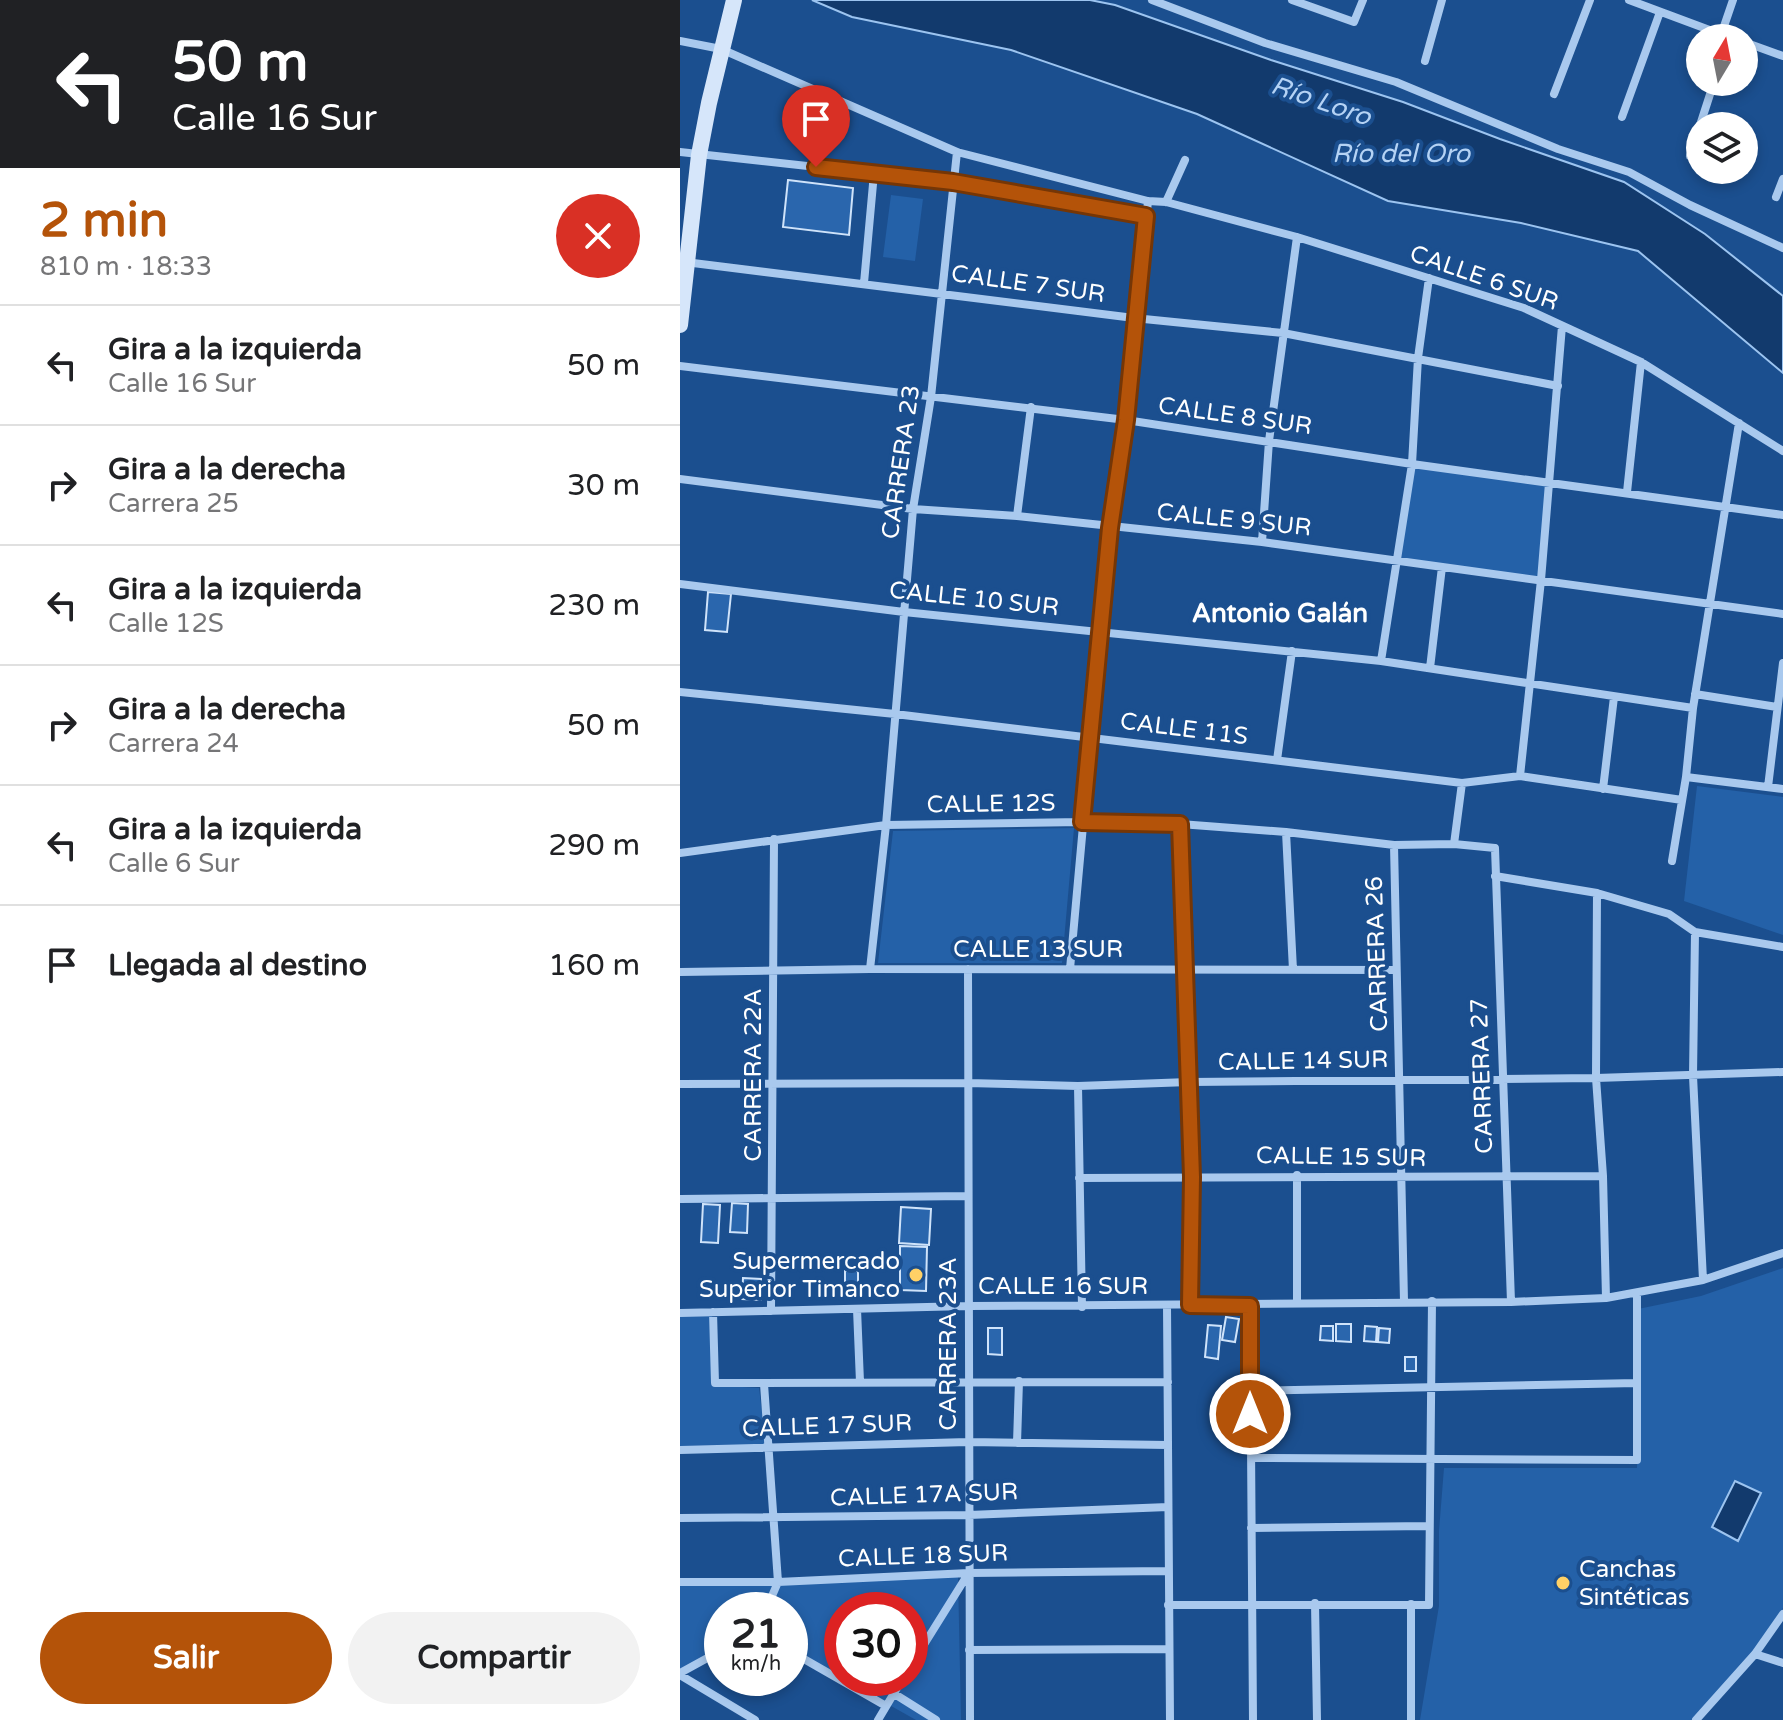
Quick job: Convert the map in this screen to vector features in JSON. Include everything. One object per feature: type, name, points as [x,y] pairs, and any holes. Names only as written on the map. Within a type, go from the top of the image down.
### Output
[{"type":"street","points":[[680,325],[683,261],[699,155],[734,0]]},
{"type":"street","points":[[1152,0],[1265,43],[1396,82],[1558,149],[1629,172],[1690,205],[1783,248]]},
{"type":"street","points":[[1292,0],[1354,22],[1363,0]]},
{"type":"street","points":[[1425,61],[1442,0]]},
{"type":"street","points":[[1554,94],[1590,0]]},
{"type":"street","points":[[1629,0],[1645,3],[1693,24]]},
{"type":"street","points":[[1730,24],[1733,0]]},
{"type":"street","points":[[1622,117],[1660,12]]},
{"type":"street","name":"CALLE 6 SUR","points":[[680,41],[721,49],[957,152],[1297,237],[1524,308],[1641,362],[1783,451]]},
{"type":"street","points":[[1758,47],[1783,56]]},
{"type":"street","points":[[680,152],[953,182],[1146,216]]},
{"type":"street","name":"CARRERA 23","points":[[870,969],[886,825],[913,509],[931,397],[957,152]]},
{"type":"street","points":[[1166,202],[1185,160]]},
{"type":"street","points":[[864,283],[874,173]]},
{"type":"street","points":[[1776,197],[1783,179]]},
{"type":"street","points":[[1070,969],[1110,528],[1126,420],[1148,201]]},
{"type":"street","points":[[1262,542],[1269,441],[1297,237]]},
{"type":"street","name":"CALLE 7 SUR","points":[[683,261],[1134,318],[1283,333],[1558,386]]},
{"type":"street","points":[[1381,661],[1412,464],[1418,358],[1429,278]]},
{"type":"street","points":[[1520,776],[1541,580],[1562,326]]},
{"type":"street","points":[[1627,492],[1641,362]]},
{"type":"street","name":"CALLE 8 SUR","points":[[680,366],[1031,407],[1783,515]]},
{"type":"street","points":[[1017,516],[1031,407]]},
{"type":"street","points":[[1672,861],[1686,777],[1695,694],[1739,423]]},
{"type":"street","name":"CALLE 9 SUR","points":[[680,479],[913,509],[1017,516],[1262,542],[1783,614]]},
{"type":"street","points":[[1430,668],[1442,567]]},
{"type":"street","name":"CALLE 10 SUR","points":[[680,584],[904,612],[1381,661],[1693,708]]},
{"type":"street","points":[[1277,760],[1292,651]]},
{"type":"street","points":[[1768,787],[1779,721],[1777,707],[1783,663]]},
{"type":"street","name":"CALLE 11S","points":[[680,692],[895,714],[1462,783],[1520,776],[1682,800]]},
{"type":"street","points":[[1695,694],[1777,707]]},
{"type":"street","points":[[1603,789],[1614,697]]},
{"type":"street","points":[[1686,777],[1783,789]]},
{"type":"street","points":[[1454,844],[1462,783]]},
{"type":"street","name":"CALLE 12S","points":[[680,853],[886,825],[1082,822],[1180,824],[1394,845],[1454,844],[1495,848]]},
{"type":"street","points":[[1180,824],[1192,1177],[1190,1305]]},
{"type":"street","points":[[1286,832],[1293,970]]},
{"type":"street","name":"CARRERA 22A","points":[[771,1311],[774,839]]},
{"type":"street","name":"CARRERA 26","points":[[1394,845],[1404,1301]]},
{"type":"street","name":"CARRERA 27","points":[[1495,848],[1511,1302]]},
{"type":"street","points":[[1495,876],[1597,893],[1669,914],[1695,932],[1783,947]]},
{"type":"street","points":[[1597,893],[1596,1078],[1603,1176],[1606,1298]]},
{"type":"street","points":[[1695,932],[1693,1076],[1703,1280]]},
{"type":"street","name":"CALLE 13 SUR","points":[[680,972],[870,969],[1396,970]]},
{"type":"street","name":"CARRERA 23A","points":[[968,969],[970,1720]]},
{"type":"street","name":"CALLE 14 SUR","points":[[680,1084],[968,1083],[1078,1086],[1783,1072]]},
{"type":"street","points":[[1078,1086],[1082,1307]]},
{"type":"street","points":[[1297,1175],[1297,1303]]},
{"type":"street","name":"CALLE 15 SUR","points":[[1079,1178],[1603,1176]]},
{"type":"street","points":[[680,1199],[968,1196]]},
{"type":"street","name":"CALLE 16 SUR","points":[[680,1313],[968,1306],[1511,1302],[1606,1298],[1703,1280],[1783,1253]]},
{"type":"street","points":[[1251,1458],[1637,1460],[1637,1294]]},
{"type":"street","points":[[1168,1605],[1429,1605],[1432,1301]]},
{"type":"street","points":[[1167,1305],[1170,1720]]},
{"type":"street","points":[[1250,1306],[1253,1720]]},
{"type":"street","points":[[857,1309],[860,1382]]},
{"type":"street","points":[[713,1312],[715,1383],[1168,1382]]},
{"type":"street","points":[[1017,1443],[1019,1381]]},
{"type":"street","points":[[1250,1391],[1637,1383]]},
{"type":"street","points":[[764,1384],[778,1582],[774,1592]]},
{"type":"street","name":"CALLE 17 SUR","points":[[680,1450],[968,1442],[1168,1445]]},
{"type":"street","name":"CALLE 17A SUR","points":[[680,1518],[969,1515],[1168,1507]]},
{"type":"street","points":[[1251,1528],[1429,1526]]},
{"type":"street","name":"CALLE 18 SUR","points":[[680,1582],[778,1582],[969,1573],[1168,1571]]},
{"type":"street","points":[[928,1638],[969,1573]]},
{"type":"street","points":[[1315,1603],[1317,1720]]},
{"type":"street","points":[[1411,1604],[1411,1720]]},
{"type":"street","points":[[1696,1720],[1755,1654],[1783,1614]]},
{"type":"street","points":[[969,1650],[1169,1649]]},
{"type":"street","points":[[1755,1654],[1783,1663]]},
{"type":"street","points":[[704,1660],[680,1674],[755,1720]]},
{"type":"street","points":[[808,1661],[886,1706]]},
{"type":"street","points":[[878,1720],[891,1696]]},
{"type":"street","points":[[898,1696],[936,1720]]},
{"type":"shaded area","points":[[891,195],[923,199],[915,261],[883,257]]},
{"type":"shaded area","points":[[1412,464],[1549,482],[1541,580],[1397,561]]},
{"type":"shaded area","points":[[1697,786],[1783,797],[1783,935],[1684,901]]},
{"type":"shaded area","points":[[1074,828],[1062,963],[878,963],[893,831]]},
{"type":"shaded area","points":[[1783,1268],[1783,1608],[1751,1654],[1691,1720],[1420,1720],[1439,1606],[1439,1531],[1444,1468],[1637,1468],[1638,1309],[1701,1296]]},
{"type":"shaded area","points":[[680,1316],[712,1316],[711,1385],[759,1388],[766,1445],[680,1446]]},
{"type":"shaded area","points":[[958,1576],[961,1720],[916,1720],[873,1696],[928,1696],[928,1592],[824,1592],[824,1668],[808,1659],[808,1592],[704,1592],[704,1656],[680,1670],[680,1584]]},
{"type":"water","name":"Río del Oro","points":[[812,0],[1090,0],[1115,5],[1403,102],[1624,182],[1705,234],[1783,296],[1783,373],[1638,251],[1521,223],[1388,201],[1197,114],[1011,50],[852,17]]},
{"type":"water","points":[[1735,1481],[1761,1493],[1738,1541],[1712,1527]]},
{"type":"building","points":[[788,180],[853,188],[849,235],[783,227]]},
{"type":"building","points":[[708,592],[731,594],[727,632],[705,630]]},
{"type":"building","points":[[732,1203],[748,1204],[747,1233],[730,1232]]},
{"type":"building","points":[[703,1204],[720,1205],[718,1243],[701,1242]]},
{"type":"building","points":[[901,1207],[931,1209],[929,1245],[899,1243]]},
{"type":"building","points":[[900,1246],[927,1247],[926,1291],[900,1290]]},
{"type":"building","points":[[845,1271],[858,1271],[858,1294],[845,1294]]},
{"type":"building","points":[[743,1278],[761,1279],[761,1300],[742,1299]]},
{"type":"building","points":[[1226,1317],[1239,1319],[1235,1342],[1222,1340]]},
{"type":"building","points":[[1336,1324],[1351,1324],[1351,1342],[1336,1341]]},
{"type":"building","points":[[1208,1325],[1221,1326],[1218,1359],[1205,1357]]},
{"type":"building","points":[[1321,1326],[1333,1326],[1333,1341],[1320,1340]]},
{"type":"building","points":[[1365,1326],[1377,1327],[1376,1342],[1364,1341]]},
{"type":"building","points":[[988,1328],[1002,1328],[1002,1355],[988,1354]]},
{"type":"building","points":[[1379,1328],[1390,1329],[1389,1343],[1378,1342]]},
{"type":"building","points":[[1405,1357],[1416,1357],[1416,1371],[1405,1371]]},
{"type":"place","name":"Supermercado Superior Timanco","points":[[916,1275]]},
{"type":"place","name":"Canchas Sintéticas","points":[[1563,1583]]},
{"type":"district","name":"Antonio Galán","points":[[1280,613]]},
{"type":"route","points":[[816,167],[953,182],[1146,216],[1126,420],[1110,528],[1082,822],[1180,824],[1192,1177],[1190,1305],[1250,1306],[1250,1414]]},
{"type":"water label","name":"Río Loro","points":[[1321,101]]}]
